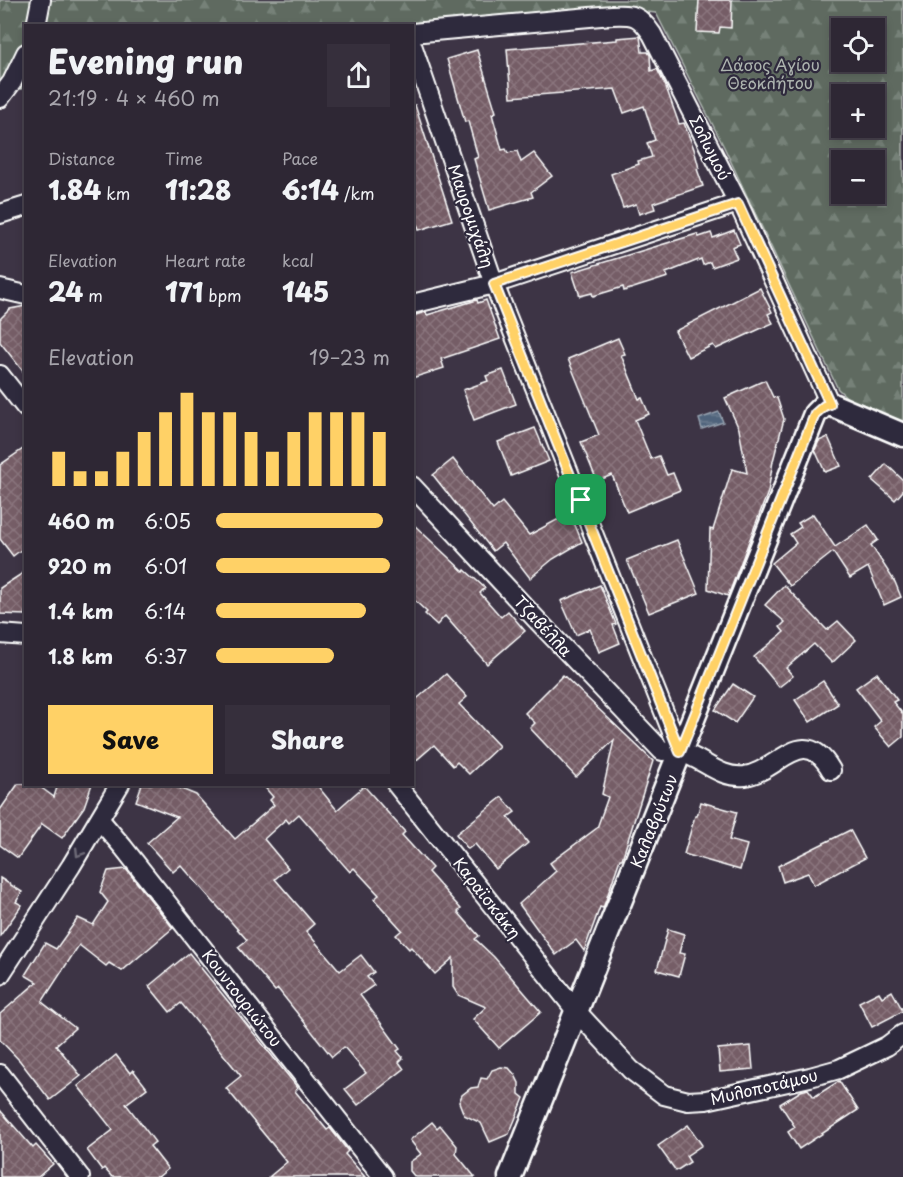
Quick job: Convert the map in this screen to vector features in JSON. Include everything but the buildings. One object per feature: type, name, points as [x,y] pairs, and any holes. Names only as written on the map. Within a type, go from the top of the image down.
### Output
[{"type":"street","points":[[36,24],[41,0]]},
{"type":"street","name":"Σολωμού","points":[[414,33],[612,15],[636,16],[643,20],[738,204],[830,404]]},
{"type":"street","name":"Μαυρομιχάλη","points":[[414,51],[494,284],[680,752]]},
{"type":"street","points":[[0,98],[12,82],[24,57]]},
{"type":"street","points":[[414,303],[494,284],[738,204]]},
{"type":"street","points":[[0,214],[24,207]]},
{"type":"street","points":[[0,289],[24,295]]},
{"type":"street","points":[[0,375],[24,405]]},
{"type":"street","points":[[830,404],[903,435]]},
{"type":"street","name":"Καλαβρύτων","points":[[510,1177],[815,414],[830,404]]},
{"type":"street","name":"Τζαβέλλα","points":[[414,488],[662,751],[680,752],[717,771],[733,776],[747,776],[800,749],[813,750],[824,758],[831,770]]},
{"type":"street","points":[[0,634],[24,636]]},
{"type":"street","points":[[0,975],[100,820],[119,786]]},
{"type":"street","name":"Καραϊσκάκη","points":[[398,786],[577,1012]]},
{"type":"street","name":"Κουντουριώτου","points":[[100,820],[382,1177]]},
{"type":"street","name":"Μυλοποτάμου","points":[[577,1012],[631,1070],[648,1084],[664,1095],[688,1101],[746,1092],[839,1069],[887,1046],[903,1034]]},
{"type":"street","points":[[0,1074],[80,1177]]},
{"type":"green space","name":"Δάσος Αγίου Θεοκλήτου","points":[[0,0],[903,0],[903,425],[855,405],[838,389],[724,147],[656,13],[637,11],[414,26],[414,24],[24,24],[24,88],[0,94]]},
{"type":"water","points":[[719,412],[723,422],[702,429],[699,419]]},
{"type":"route","points":[[738,204],[830,404],[815,414],[680,752],[581,500],[494,284],[738,204]]}]
